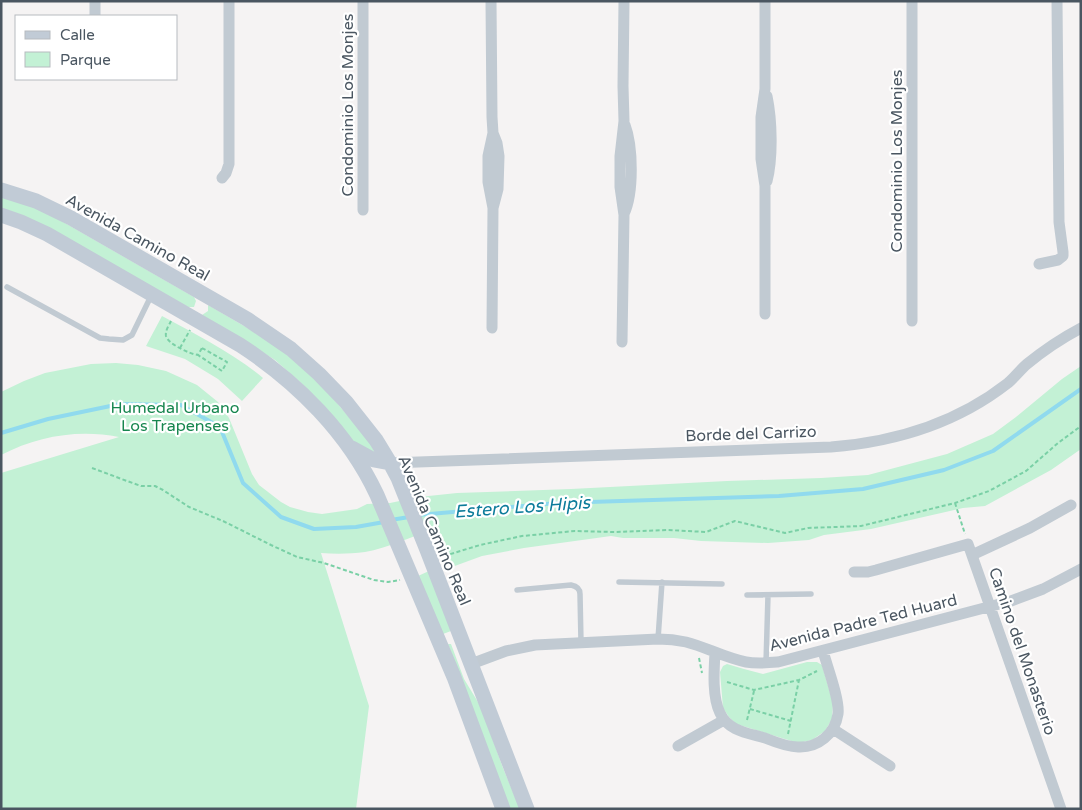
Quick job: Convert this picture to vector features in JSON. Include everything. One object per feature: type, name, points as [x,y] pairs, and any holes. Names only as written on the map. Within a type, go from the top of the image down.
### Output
[{"type":"main road","name":"Avenida Camino Real","points":[[1,190],[36,201],[71,218],[261,328],[306,362],[346,402],[376,440],[402,488],[527,809]]},
{"type":"main road","points":[[1,215],[47,234],[152,294],[187,321],[257,356],[288,380],[318,410],[357,459],[377,495],[405,575],[439,642],[454,677],[503,809]]},
{"type":"main road","points":[[187,321],[200,308],[203,294]]},
{"type":"main road","points":[[346,444],[374,460],[390,463]]},
{"type":"main road","points":[[439,642],[444,639],[451,639],[464,646]]},
{"type":"street","points":[[95,1],[95,15]]},
{"type":"street","points":[[222,178],[226,174],[229,164],[229,1]]},
{"type":"street","name":"Condominio Los Monjes","points":[[363,1],[363,210]]},
{"type":"street","points":[[491,1],[491,102],[493,133],[497,143],[498,156],[498,189],[493,208],[492,328]]},
{"type":"street","points":[[622,342],[624,215],[620,187],[620,156],[624,120],[624,1]]},
{"type":"street","points":[[765,1],[765,89],[770,121],[770,166],[765,186],[766,314]]},
{"type":"street","name":"Condominio Los Monjes","points":[[912,1],[912,321]]},
{"type":"street","points":[[1039,264],[1058,260],[1063,254],[1059,222],[1057,1]]},
{"type":"street","name":"Borde del Carrizo","points":[[390,463],[831,447],[873,442],[916,431],[974,405],[1009,382],[1043,352],[1081,328]]},
{"type":"street","points":[[854,572],[868,572],[970,549],[1030,528],[1071,505]]},
{"type":"street","name":"Camino del Monasterio","points":[[970,549],[1061,809]]},
{"type":"street","name":"Avenida Padre Ted Huard","points":[[471,664],[526,646],[658,639],[688,642],[745,662],[766,663],[788,660],[1027,595],[1081,569]]},
{"type":"street","points":[[715,652],[717,707],[724,720],[736,729],[744,732],[798,747],[814,745],[828,736],[836,722],[837,698],[823,651]]},
{"type":"street","points":[[678,746],[724,720]]},
{"type":"street","points":[[833,729],[890,766]]},
{"type":"lane","points":[[7,287],[100,338],[123,340],[132,335],[152,294]]},
{"type":"lane","points":[[619,582],[722,584]]},
{"type":"lane","points":[[658,639],[662,582]]},
{"type":"lane","points":[[517,590],[571,585],[578,588],[580,594],[581,642]]},
{"type":"lane","points":[[747,595],[811,594]]},
{"type":"lane","points":[[766,663],[768,595]]},
{"type":"path","points":[[172,319],[166,332],[168,341],[190,354],[198,355],[222,371],[227,362],[202,348],[198,355]]},
{"type":"path","points":[[180,348],[191,329],[187,321]]},
{"type":"path","points":[[442,557],[480,545],[522,536],[575,531],[668,530],[706,532],[735,521],[785,533],[808,528],[861,526],[955,503],[989,491],[1026,471],[1081,426]]},
{"type":"path","points":[[92,468],[141,486],[155,486],[164,490],[189,508],[222,521],[297,557],[324,563],[374,580],[388,582],[405,575]]},
{"type":"path","points":[[955,503],[970,549]]},
{"type":"path","points":[[692,654],[700,658],[702,676]]},
{"type":"path","points":[[715,678],[754,690],[799,680],[828,666]]},
{"type":"path","points":[[786,745],[799,680]]},
{"type":"path","points":[[744,732],[754,690]]},
{"type":"path","points":[[750,709],[791,721]]},
{"type":"green space","points":[[1,196],[25,203],[51,215],[194,297],[196,301],[194,307],[188,307],[1,209]]},
{"type":"green space","points":[[208,305],[269,342],[303,368],[343,410],[366,438],[375,453],[359,447],[327,409],[275,360],[202,315],[208,311]]},
{"type":"green space","points":[[162,316],[227,352],[263,378],[242,401],[218,379],[185,359],[146,346]]},
{"type":"green space","name":"Humedal Urbano Los Trapenses","points":[[116,363],[138,365],[166,371],[197,385],[218,402],[229,418],[252,474],[259,485],[290,507],[322,514],[357,509],[367,504],[390,503],[419,497],[457,493],[868,475],[947,454],[993,434],[1081,366],[1081,449],[1051,470],[985,506],[963,508],[871,529],[824,535],[809,540],[768,543],[611,536],[482,556],[452,567],[439,534],[433,529],[391,545],[365,552],[321,553],[369,706],[356,809],[1,809],[1,473],[119,437],[88,434],[58,436],[29,443],[1,455],[1,392],[45,373],[91,364]]},
{"type":"green space","points":[[429,571],[451,631],[443,634],[418,576]]},
{"type":"green space","points":[[448,644],[451,644],[464,679],[481,707],[520,809],[510,809]]},
{"type":"green space","points":[[807,662],[817,662],[822,665],[833,703],[832,719],[825,731],[812,740],[798,743],[736,724],[723,708],[720,672],[723,666],[727,664],[763,674]]},
{"type":"waterway","name":"Estero Los Hipis","points":[[418,515],[558,503],[779,496],[863,489],[944,470],[993,451],[1081,389]]},
{"type":"waterway","name":"Estero Los Hipis","points":[[1,433],[48,419],[120,404],[181,405],[220,427],[243,483],[281,517],[314,529],[356,527],[384,522]]},
{"type":"waterway","name":"Estero Los Hipis","points":[[391,520],[409,517]]}]
